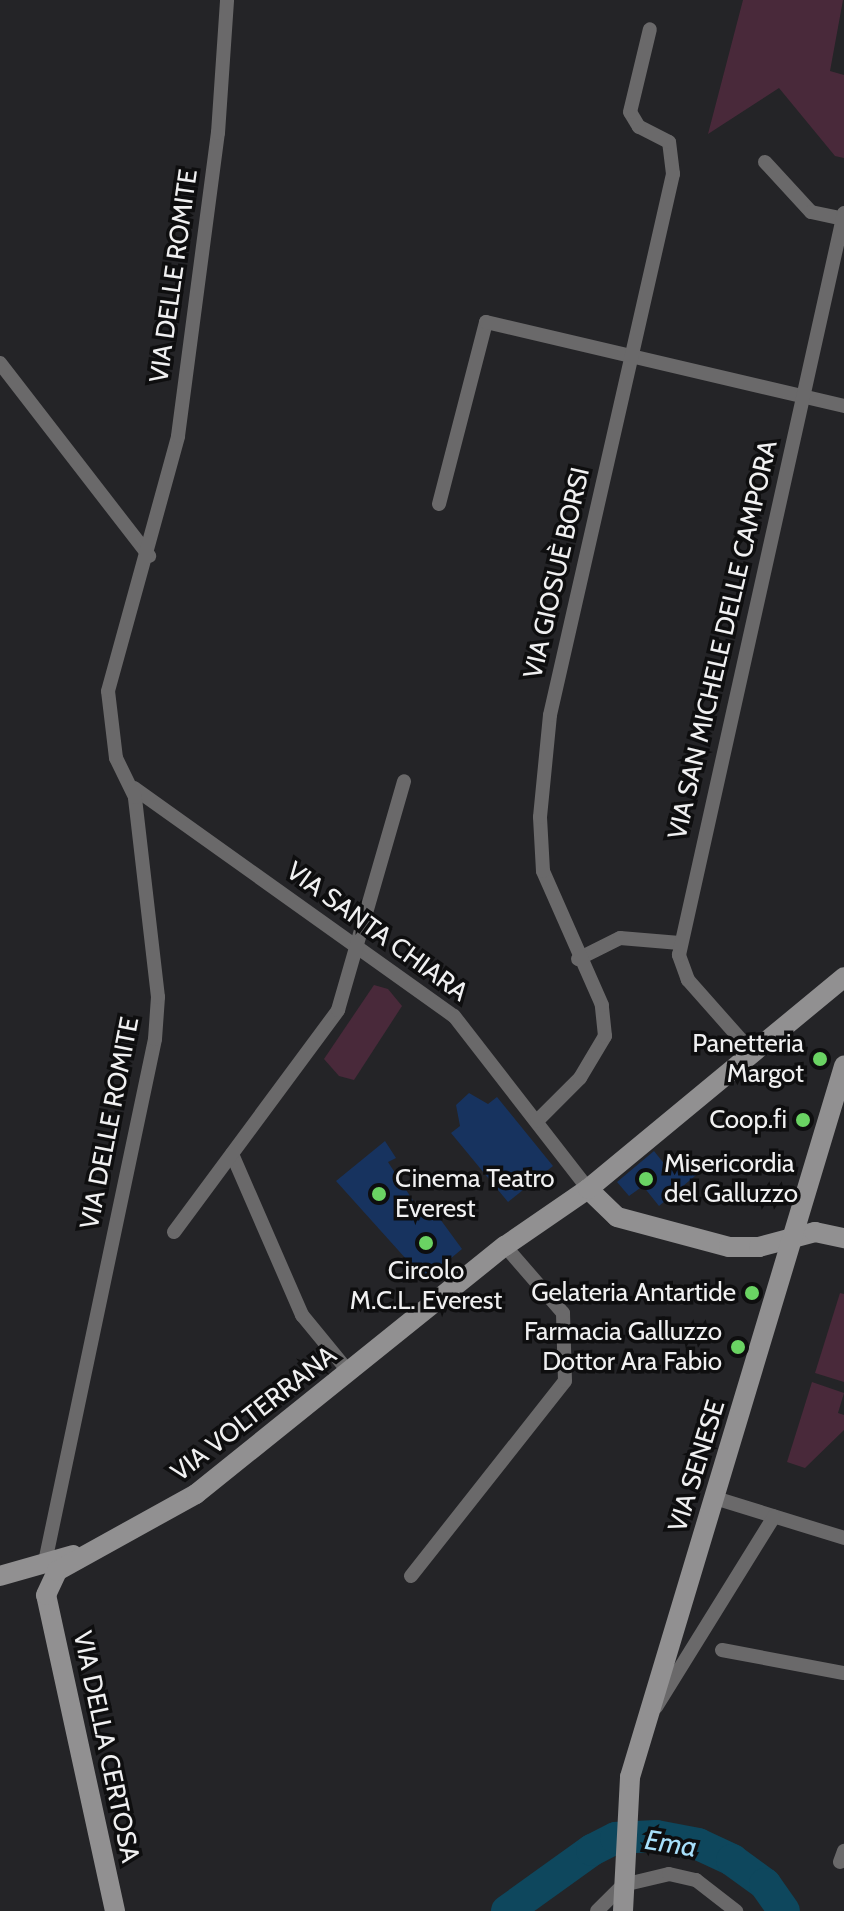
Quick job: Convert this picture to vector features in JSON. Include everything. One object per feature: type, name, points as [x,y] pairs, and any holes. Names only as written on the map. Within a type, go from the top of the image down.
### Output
[{"type":"main road","name":"VIA VOLTERRANA","points":[[38,1588],[81,1553],[196,1494],[505,1246],[588,1189],[750,1050],[844,977]]},
{"type":"main road","name":"VIA SENESE","points":[[623,1911],[624,1812],[649,1717],[844,1066]]},
{"type":"main road","points":[[588,1189],[617,1217],[729,1247],[815,1232],[844,1238]]},
{"type":"main road","points":[[4,1575],[81,1553]]},
{"type":"main road","points":[[4,1575],[38,1588],[45,1562]]},
{"type":"main road","name":"VIA DELLA CERTOSA","points":[[38,1588],[115,1911]]},
{"type":"street","name":"VIA DELLE ROMITE","points":[[45,1562],[155,1039],[158,997],[134,788],[116,758],[108,691],[114,654],[149,556],[178,436],[218,133],[227,0]]},
{"type":"street","name":"VIA GIOSUÈ BORSI","points":[[537,1121],[580,1078],[605,1036],[602,1005],[578,959],[543,871],[543,760],[674,159],[669,142],[639,127],[630,112],[650,29]]},
{"type":"street","name":"VIA SAN MICHELE DELLE CAMPORA","points":[[750,1050],[688,980],[680,943],[844,217],[811,212],[765,162]]},
{"type":"street","points":[[439,504],[486,322],[844,406]]},
{"type":"street","points":[[0,363],[149,556]]},
{"type":"street","points":[[174,1232],[338,1010],[404,781]]},
{"type":"street","name":"VIA SANTA CHIARA","points":[[134,788],[359,945],[454,1016],[588,1189]]},
{"type":"street","points":[[578,959],[620,938],[680,943]]},
{"type":"street","points":[[232,1154],[302,1315],[348,1371]]},
{"type":"street","points":[[411,1576],[565,1381],[563,1313],[505,1246]]},
{"type":"street","points":[[715,1498],[844,1538]]},
{"type":"street","points":[[649,1717],[774,1517]]},
{"type":"street","points":[[722,1650],[844,1673]]},
{"type":"street","points":[[597,1911],[623,1885],[652,1874],[682,1875],[710,1888],[736,1911]]},
{"type":"shaded area","points":[[743,0],[843,0],[830,71],[844,75],[844,158],[835,156],[779,88],[708,134]]},
{"type":"shaded area","points":[[374,985],[388,989],[402,1006],[354,1080],[339,1076],[324,1059]]},
{"type":"shaded area","points":[[840,1293],[844,1294],[844,1382],[815,1373]]},
{"type":"shaded area","points":[[812,1382],[844,1393],[838,1413],[844,1415],[844,1430],[805,1468],[787,1462]]},
{"type":"building","points":[[469,1093],[488,1104],[497,1097],[553,1166],[508,1202],[451,1133],[460,1126],[456,1105]]},
{"type":"building","points":[[385,1141],[396,1158],[388,1162],[423,1216],[432,1208],[462,1249],[425,1280],[336,1181]]},
{"type":"building","name":"Misericordia del Galluzzo","points":[[654,1151],[670,1171],[690,1157],[701,1171],[659,1206],[643,1186],[629,1196],[617,1182]]},
{"type":"waterway","name":"Ema","points":[[507,1911],[592,1850],[616,1838],[656,1836],[698,1844],[732,1860],[765,1884],[784,1911]]},
{"type":"place","name":"Panetteria Margot","points":[[820,1059]]},
{"type":"place","name":"Coop.fi","points":[[803,1120]]},
{"type":"place","name":"Misericordia del Galluzzo","points":[[646,1179]]},
{"type":"place","name":"Cinema Teatro Everest","points":[[379,1194]]},
{"type":"place","name":"Circolo M.C.L. Everest","points":[[426,1243]]},
{"type":"place","name":"Gelateria Antartide","points":[[752,1293]]},
{"type":"place","name":"Farmacia Galluzzo Dottor Ara Fabio","points":[[738,1347]]}]
